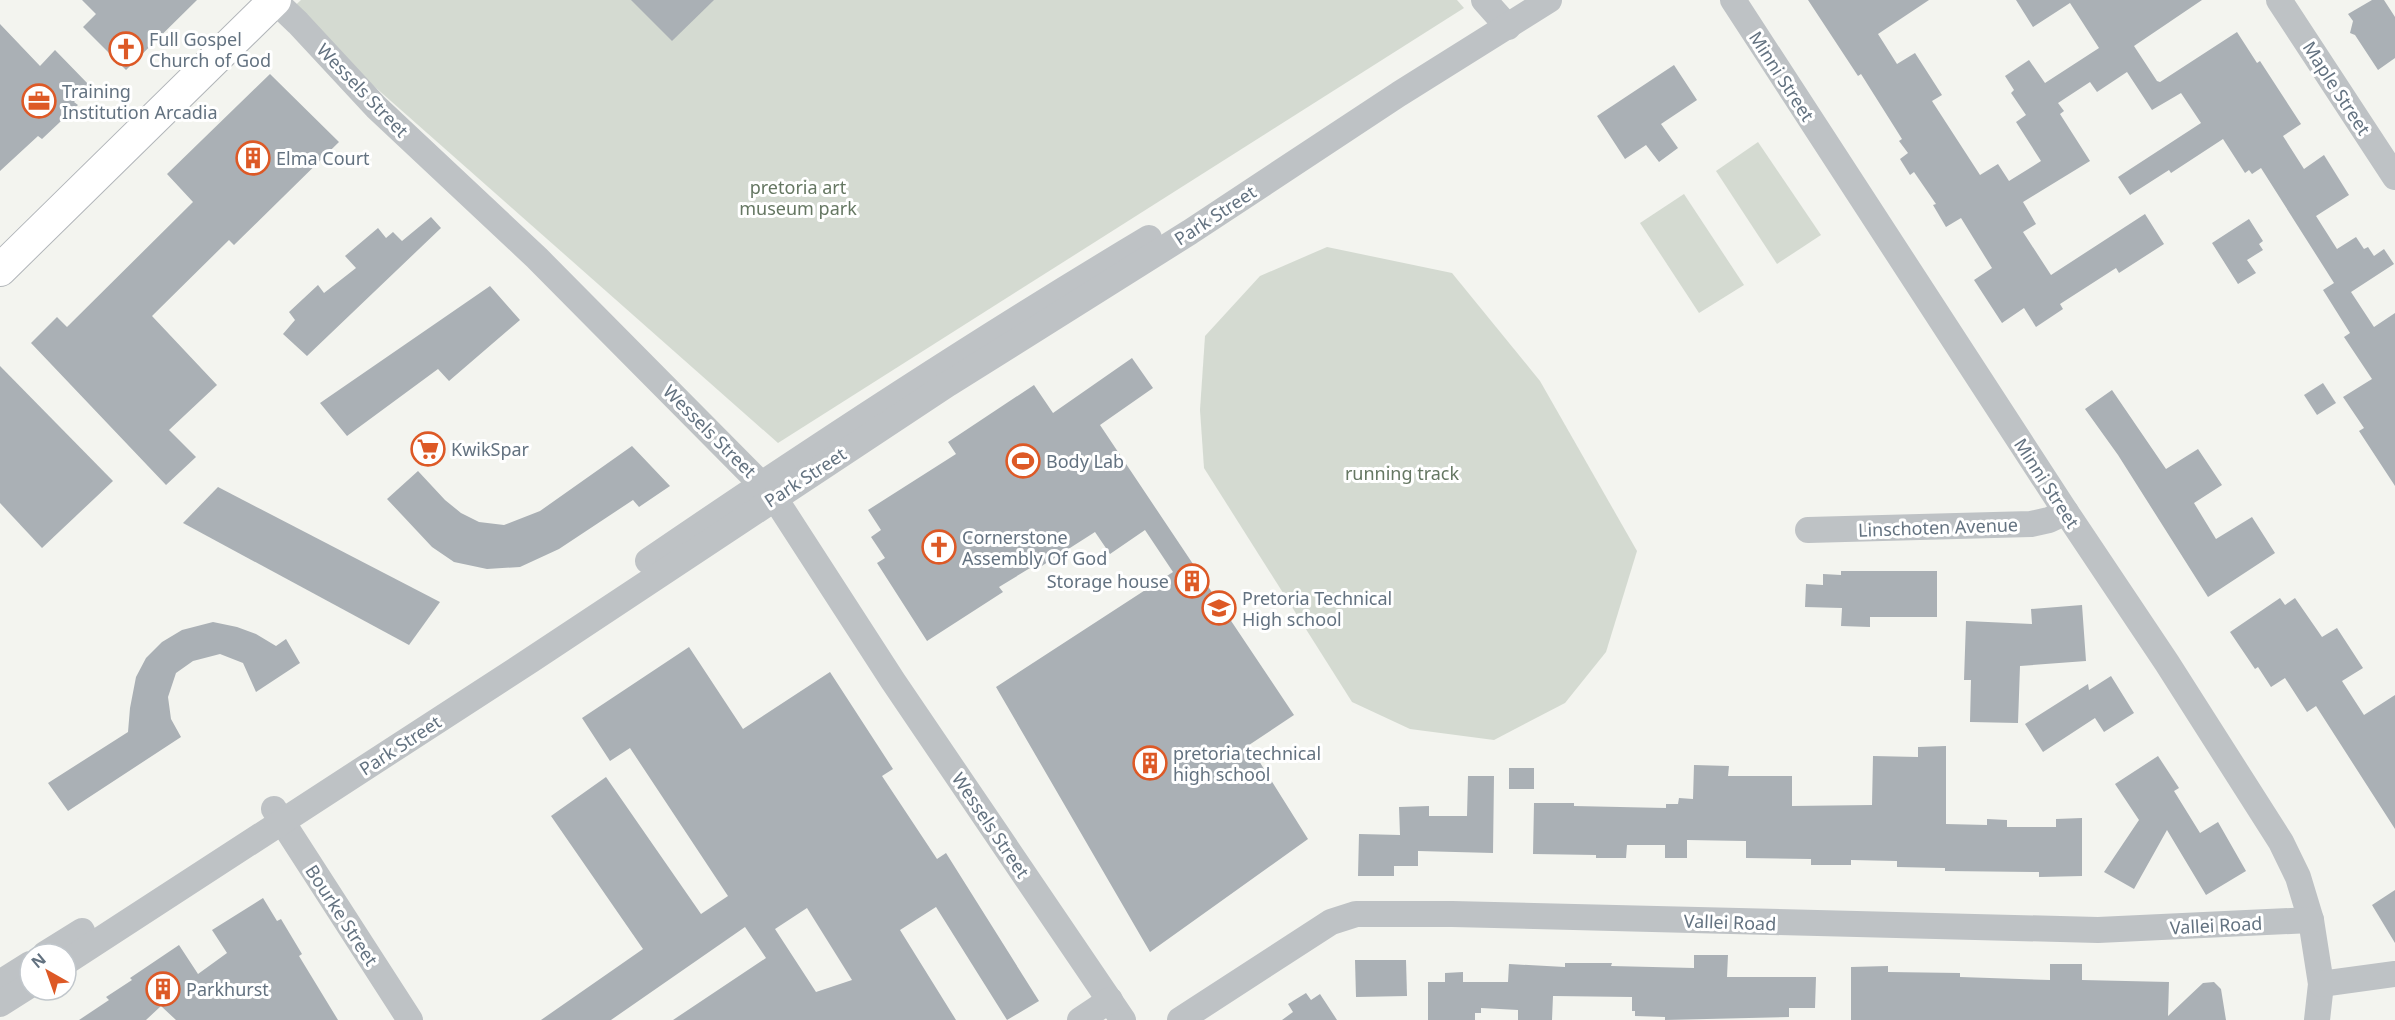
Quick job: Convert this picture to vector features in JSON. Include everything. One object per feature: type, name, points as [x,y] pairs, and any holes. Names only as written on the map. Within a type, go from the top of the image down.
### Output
[{"type":"main road","points":[[0,270],[274,0]]},
{"type":"street","name":"Wessels Street","points":[[274,0],[376,107],[537,258],[769,490],[893,681],[1117,1010]]},
{"type":"street","name":"Park Street","points":[[78,954],[278,816],[769,490],[937,368],[1083,276],[1175,222],[1501,10],[1549,0]]},
{"type":"street","name":"Minni Street","points":[[1733,0],[2265,814],[2298,877],[2311,920],[2320,984],[2317,1020]]},
{"type":"street","name":"Maple Street","points":[[2279,0],[2395,177]]},
{"type":"street","name":"Linschoten Avenue","points":[[1808,530],[2031,524],[2049,520],[2066,512]]},
{"type":"street","name":"Park Street","points":[[65,942],[278,816]]},
{"type":"street","name":"Bourke Street","points":[[278,816],[410,1020]]},
{"type":"street","name":"Vallei Road","points":[[1180,1020],[1331,922],[1356,914],[1452,914],[2098,930],[2311,920]]},
{"type":"street","points":[[0,983],[18,972]]},
{"type":"street","points":[[2320,984],[2395,974]]},
{"type":"street","points":[[0,1004],[18,993]]},
{"type":"street","points":[[1080,1020],[1117,1010]]},
{"type":"green space","name":"pretoria art museum park","points":[[301,0],[1457,0],[1464,8],[778,443],[289,11]]},
{"type":"green space","points":[[1758,142],[1821,235],[1777,264],[1716,171]]},
{"type":"green space","points":[[1684,194],[1744,285],[1699,313],[1640,223]]},
{"type":"green space","name":"running track","points":[[1327,247],[1452,273],[1540,381],[1637,551],[1606,652],[1565,703],[1494,740],[1410,729],[1352,702],[1204,468],[1200,410],[1205,336],[1260,276]]},
{"type":"building","name":"Full Gospel Church of God","points":[[82,0],[197,0],[126,70],[83,27],[96,14]]},
{"type":"building","points":[[631,0],[714,0],[672,41]]},
{"type":"building","points":[[1808,0],[1929,0],[1878,34],[1897,64],[1915,53],[1942,95],[1932,101],[1980,175],[1998,164],[2009,181],[2041,161],[2016,122],[2026,115],[2011,93],[2014,90],[2005,76],[2029,60],[2045,83],[2099,48],[2070,3],[2033,27],[2016,0],[2202,0],[2134,46],[2157,81],[2160,82],[2237,32],[2257,63],[2260,61],[2301,124],[2283,136],[2304,169],[2324,155],[2349,195],[2316,216],[2337,249],[2356,237],[2364,249],[2368,247],[2374,256],[2384,249],[2394,264],[2351,292],[2374,327],[2395,313],[2395,486],[2359,431],[2364,428],[2343,397],[2372,379],[2344,337],[2350,333],[2323,290],[2334,283],[2261,168],[2252,174],[2249,170],[2245,173],[2223,139],[2171,173],[2169,170],[2130,195],[2118,177],[2201,123],[2181,93],[2152,110],[2127,72],[2097,92],[2090,82],[2058,103],[2064,111],[2060,114],[2090,161],[2023,202],[2036,224],[2023,232],[2051,275],[2145,214],[2164,244],[2119,273],[2116,268],[2060,304],[2063,309],[2036,327],[2024,308],[2002,323],[1974,280],[1992,268],[1961,218],[1946,227],[1933,205],[1936,204],[1914,172],[1910,175],[1900,159],[1908,153],[1899,141],[1902,139],[1861,74],[1858,76]]},
{"type":"building","points":[[2372,0],[2384,0],[2395,17],[2395,58],[2378,70],[2355,35],[2350,33],[2353,21],[2348,14]]},
{"type":"building","name":"Training Institution Arcadia","points":[[0,24],[40,66],[55,50],[90,86],[74,102],[78,105],[42,139],[38,136],[0,171]]},
{"type":"building","points":[[1674,65],[1697,100],[1661,124],[1678,148],[1659,162],[1646,145],[1625,159],[1597,116]]},
{"type":"building","points":[[270,74],[339,142],[234,245],[229,240],[152,316],[217,385],[169,430],[196,457],[166,485],[31,343],[57,317],[67,327],[193,202],[167,174]]},
{"type":"building","points":[[431,217],[441,228],[307,356],[283,334],[295,320],[289,312],[318,285],[324,293],[356,268],[345,256],[378,228],[386,238],[393,232],[402,241]]},
{"type":"building","points":[[2249,219],[2263,241],[2259,244],[2263,250],[2247,260],[2256,273],[2238,284],[2212,243]]},
{"type":"building","points":[[490,286],[520,320],[449,381],[438,369],[347,436],[320,403]]},
{"type":"building","points":[[1132,358],[1153,388],[1100,425],[1294,715],[1249,745],[1308,839],[1150,952],[996,687],[1173,572],[1145,530],[1110,554],[1095,532],[1037,569],[1035,565],[999,587],[1003,592],[927,641],[877,563],[885,558],[871,537],[881,530],[868,510],[956,454],[948,442],[1034,385],[1053,413]]},
{"type":"building","points":[[0,366],[113,481],[42,548],[0,503]]},
{"type":"building","points":[[2323,383],[2336,403],[2317,415],[2304,395]]},
{"type":"building","points":[[2112,390],[2166,469],[2198,449],[2222,485],[2194,503],[2216,539],[2252,517],[2275,553],[2208,597],[2118,455],[2085,409]]},
{"type":"building","points":[[632,446],[670,486],[639,507],[633,500],[559,549],[520,567],[487,569],[454,562],[432,547],[387,499],[418,471],[445,500],[461,513],[479,522],[504,525],[540,511]]},
{"type":"building","points":[[218,487],[440,602],[409,645],[183,523]]},
{"type":"building","points":[[1841,571],[1937,571],[1937,617],[1870,617],[1870,627],[1841,626],[1842,608],[1805,607],[1806,584],[1823,585],[1823,574],[1841,575]]},
{"type":"building","points":[[2280,598],[2285,605],[2295,598],[2322,637],[2337,628],[2363,668],[2342,681],[2364,715],[2395,695],[2395,829],[2316,706],[2307,712],[2285,678],[2271,687],[2258,667],[2255,669],[2230,632]]},
{"type":"building","points":[[2082,605],[2086,661],[2020,666],[2018,723],[1970,722],[1971,680],[1964,680],[1966,621],[2032,624],[2031,609]]},
{"type":"building","points":[[213,622],[256,634],[276,646],[286,639],[300,663],[256,692],[243,663],[220,654],[193,661],[176,673],[168,697],[171,719],[181,737],[68,811],[48,783],[128,732],[136,677],[146,658],[162,642],[182,630]]},
{"type":"building","points":[[689,647],[743,729],[830,672],[893,769],[882,776],[937,859],[946,853],[1039,1001],[1007,1020],[936,907],[900,930],[956,1020],[673,1020],[766,958],[745,927],[611,1020],[541,1020],[643,949],[551,816],[606,777],[701,914],[728,896],[630,748],[610,761],[582,718]],"holes":[[[807,908],[852,980],[816,992],[775,929]]]},
{"type":"building","points":[[2111,676],[2134,713],[2104,732],[2095,718],[2043,752],[2025,724],[2088,684],[2089,690]]},
{"type":"building","points":[[1946,746],[1946,824],[1987,825],[1987,819],[2007,820],[2007,827],[2056,827],[2056,819],[2082,818],[2082,876],[2039,877],[2039,872],[1945,871],[1945,868],[1897,867],[1897,861],[1851,860],[1851,865],[1811,865],[1811,859],[1746,858],[1746,841],[1687,840],[1687,858],[1665,858],[1665,845],[1627,845],[1626,858],[1533,854],[1534,803],[1666,808],[1666,804],[1678,804],[1679,798],[1693,799],[1694,765],[1729,766],[1728,776],[1792,776],[1792,806],[1872,805],[1873,756],[1918,757],[1918,747]]},
{"type":"building","points":[[2158,756],[2179,788],[2174,791],[2200,833],[2218,822],[2246,871],[2206,895],[2167,830],[2134,889],[2104,872],[2139,820],[2115,784]]},
{"type":"building","points":[[1509,768],[1534,768],[1534,789],[1509,789]]},
{"type":"building","points":[[1468,776],[1494,776],[1493,853],[1418,851],[1418,866],[1394,866],[1394,876],[1358,876],[1359,834],[1400,835],[1399,807],[1429,806],[1429,816],[1467,816]]},
{"type":"building","points":[[2395,890],[2395,943],[2372,905]]},
{"type":"building","points":[[263,898],[277,921],[281,919],[302,954],[299,956],[338,1020],[176,1020],[161,1006],[146,1020],[79,1020],[109,1000],[106,997],[132,980],[130,978],[179,945],[198,974],[227,953],[212,930]]},
{"type":"building","points":[[1694,955],[1728,955],[1727,977],[1816,977],[1815,1008],[1789,1008],[1789,1017],[1665,1020],[1665,1017],[1635,1016],[1635,1011],[1632,1011],[1632,997],[1553,996],[1552,1020],[1518,1020],[1518,1010],[1481,1008],[1481,1013],[1475,1013],[1475,1020],[1428,1020],[1428,982],[1445,982],[1445,973],[1463,972],[1463,982],[1508,982],[1509,964],[1565,967],[1565,963],[1612,963],[1611,966],[1694,968]]},
{"type":"building","points":[[1355,960],[1406,960],[1407,996],[1356,997]]},
{"type":"building","points":[[2050,964],[2082,964],[2082,980],[2169,982],[2168,1016],[2203,983],[2214,982],[2221,989],[2226,1020],[1851,1020],[1851,967],[1888,966],[1888,972],[1960,973],[1960,977],[2050,980]]},
{"type":"building","points":[[1306,993],[1311,1000],[1320,994],[1337,1020],[1282,1020],[1293,1012],[1288,1004]]},
{"type":"place","name":"Full Gospel Church of God","points":[[126,49]]},
{"type":"place","name":"Training Institution Arcadia","points":[[39,101]]},
{"type":"place","name":"Elma Court","points":[[253,158]]},
{"type":"place","name":"KwikSpar","points":[[428,449]]},
{"type":"place","name":"Body Lab","points":[[1023,461]]},
{"type":"place","name":"Cornerstone Assembly Of God","points":[[939,547]]},
{"type":"place","name":"Storage house","points":[[1192,581]]},
{"type":"place","name":"Pretoria Technical High school","points":[[1219,608]]},
{"type":"place","name":"pretoria technical high school","points":[[1150,763]]},
{"type":"place","name":"Parkhurst","points":[[163,989]]}]
